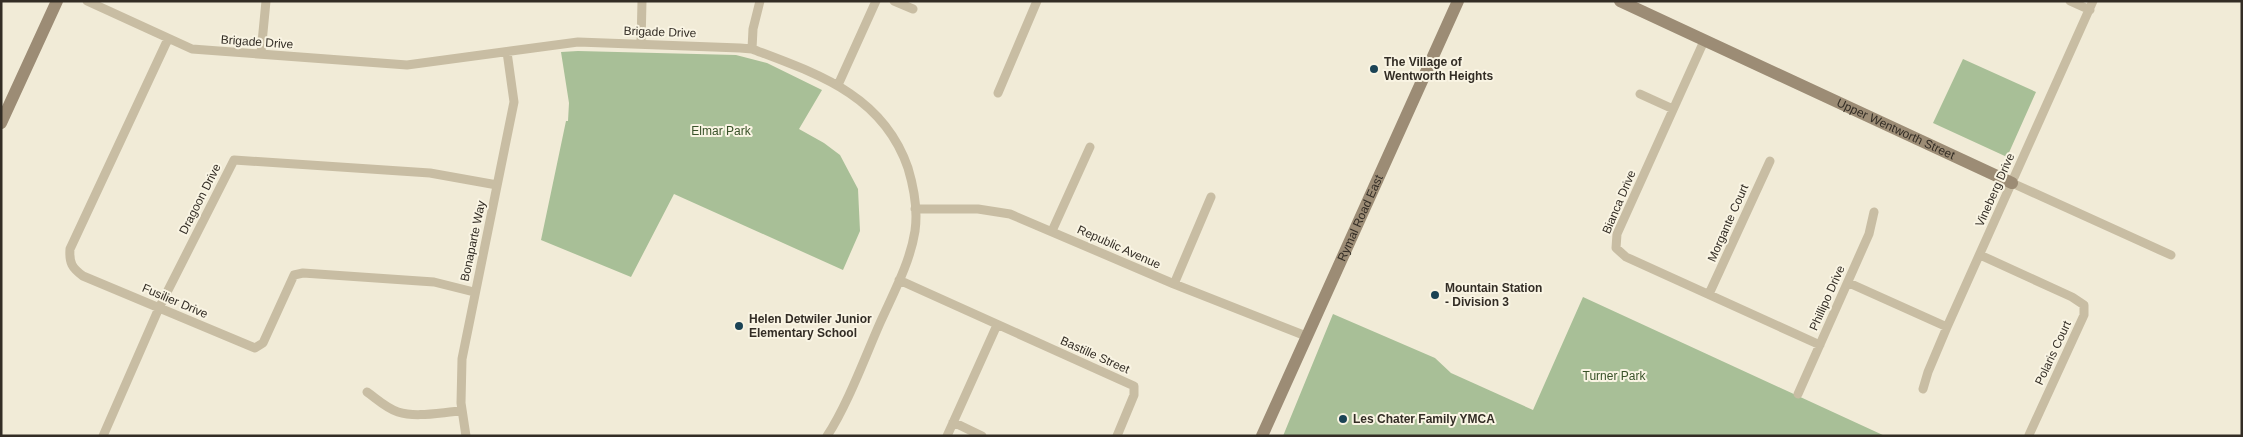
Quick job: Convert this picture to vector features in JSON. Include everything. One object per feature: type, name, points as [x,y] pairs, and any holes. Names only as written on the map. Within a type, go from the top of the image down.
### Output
[{"type":"main road","points":[[1,123],[57,1]]},
{"type":"main road","name":"Rymal Road East","points":[[1262,436],[1458,1]]},
{"type":"main road","name":"Upper Wentworth Street","points":[[1620,1],[2012,183]]},
{"type":"street","name":"Brigade Drive","points":[[87,1],[192,49],[407,65],[578,42],[752,49],[838,85],[882,119],[904,155],[910,174],[915,209],[915,231],[899,280],[827,436]]},
{"type":"street","points":[[261,53],[266,1]]},
{"type":"street","points":[[641,44],[642,1]]},
{"type":"street","points":[[752,49],[753,29],[760,1]]},
{"type":"street","points":[[838,85],[876,1]]},
{"type":"street","points":[[894,1],[913,9]]},
{"type":"street","points":[[998,93],[1037,1]]},
{"type":"street","points":[[2070,1],[2090,10]]},
{"type":"street","name":"Vineberg Drive","points":[[1923,389],[1928,372],[1947,328],[2094,1]]},
{"type":"street","name":"Fusilier Drive","points":[[168,39],[70,249],[69,261],[73,269],[83,276],[255,348],[264,343],[294,275],[303,272],[420,281],[474,292]]},
{"type":"street","name":"Bianca Drive","points":[[1704,41],[1617,234],[1615,244],[1618,251],[1626,257],[1820,345]]},
{"type":"street","name":"Bonaparte Way","points":[[466,436],[462,411],[462,359],[474,292],[514,102],[507,52]]},
{"type":"street","points":[[1640,94],[1674,109]]},
{"type":"street","points":[[1052,231],[1090,147]]},
{"type":"street","name":"Dragoon Drive","points":[[103,436],[159,308],[234,160],[430,173],[497,185]]},
{"type":"street","name":"Morgante Court","points":[[1709,294],[1770,162]]},
{"type":"street","name":"Upper Wentworth Street","points":[[2012,183],[2171,255]]},
{"type":"street","points":[[1174,284],[1211,197]]},
{"type":"street","name":"Republic Avenue","points":[[915,209],[994,211],[1024,219],[1174,284],[1306,336]]},
{"type":"street","name":"Phillipo Drive","points":[[1798,394],[1849,283],[1869,234],[1874,212]]},
{"type":"street","name":"Polaris Court","points":[[1980,255],[2072,297],[2084,305],[2084,315],[2029,434]]},
{"type":"street","name":"Bastille Street","points":[[899,280],[1134,386],[1134,395],[1117,436]]},
{"type":"street","points":[[1849,283],[1947,328]]},
{"type":"street","points":[[946,436],[997,325]]},
{"type":"street","points":[[367,392],[398,412],[411,414],[462,411]]},
{"type":"street","points":[[953,422],[982,436]]},
{"type":"green space","name":"Elmar Park","points":[[561,52],[736,55],[767,63],[822,90],[799,129],[824,143],[840,155],[858,189],[860,231],[843,270],[674,194],[631,277],[541,240],[566,121],[568,121],[569,103]]},
{"type":"green space","points":[[1963,59],[2036,92],[2007,157],[1933,123]]},
{"type":"green space","name":"Turner Park","points":[[1583,297],[1885,436],[1283,436],[1333,314],[1435,358],[1451,373],[1533,410]]},
{"type":"place","name":"The Village of Wentworth Heights","points":[[1374,69]]},
{"type":"place","name":"Mountain Station - Division 3","points":[[1435,295]]},
{"type":"place","name":"Helen Detwiler Junior Elementary School","points":[[739,326]]},
{"type":"place","name":"Les Chater Family YMCA","points":[[1343,419]]}]
